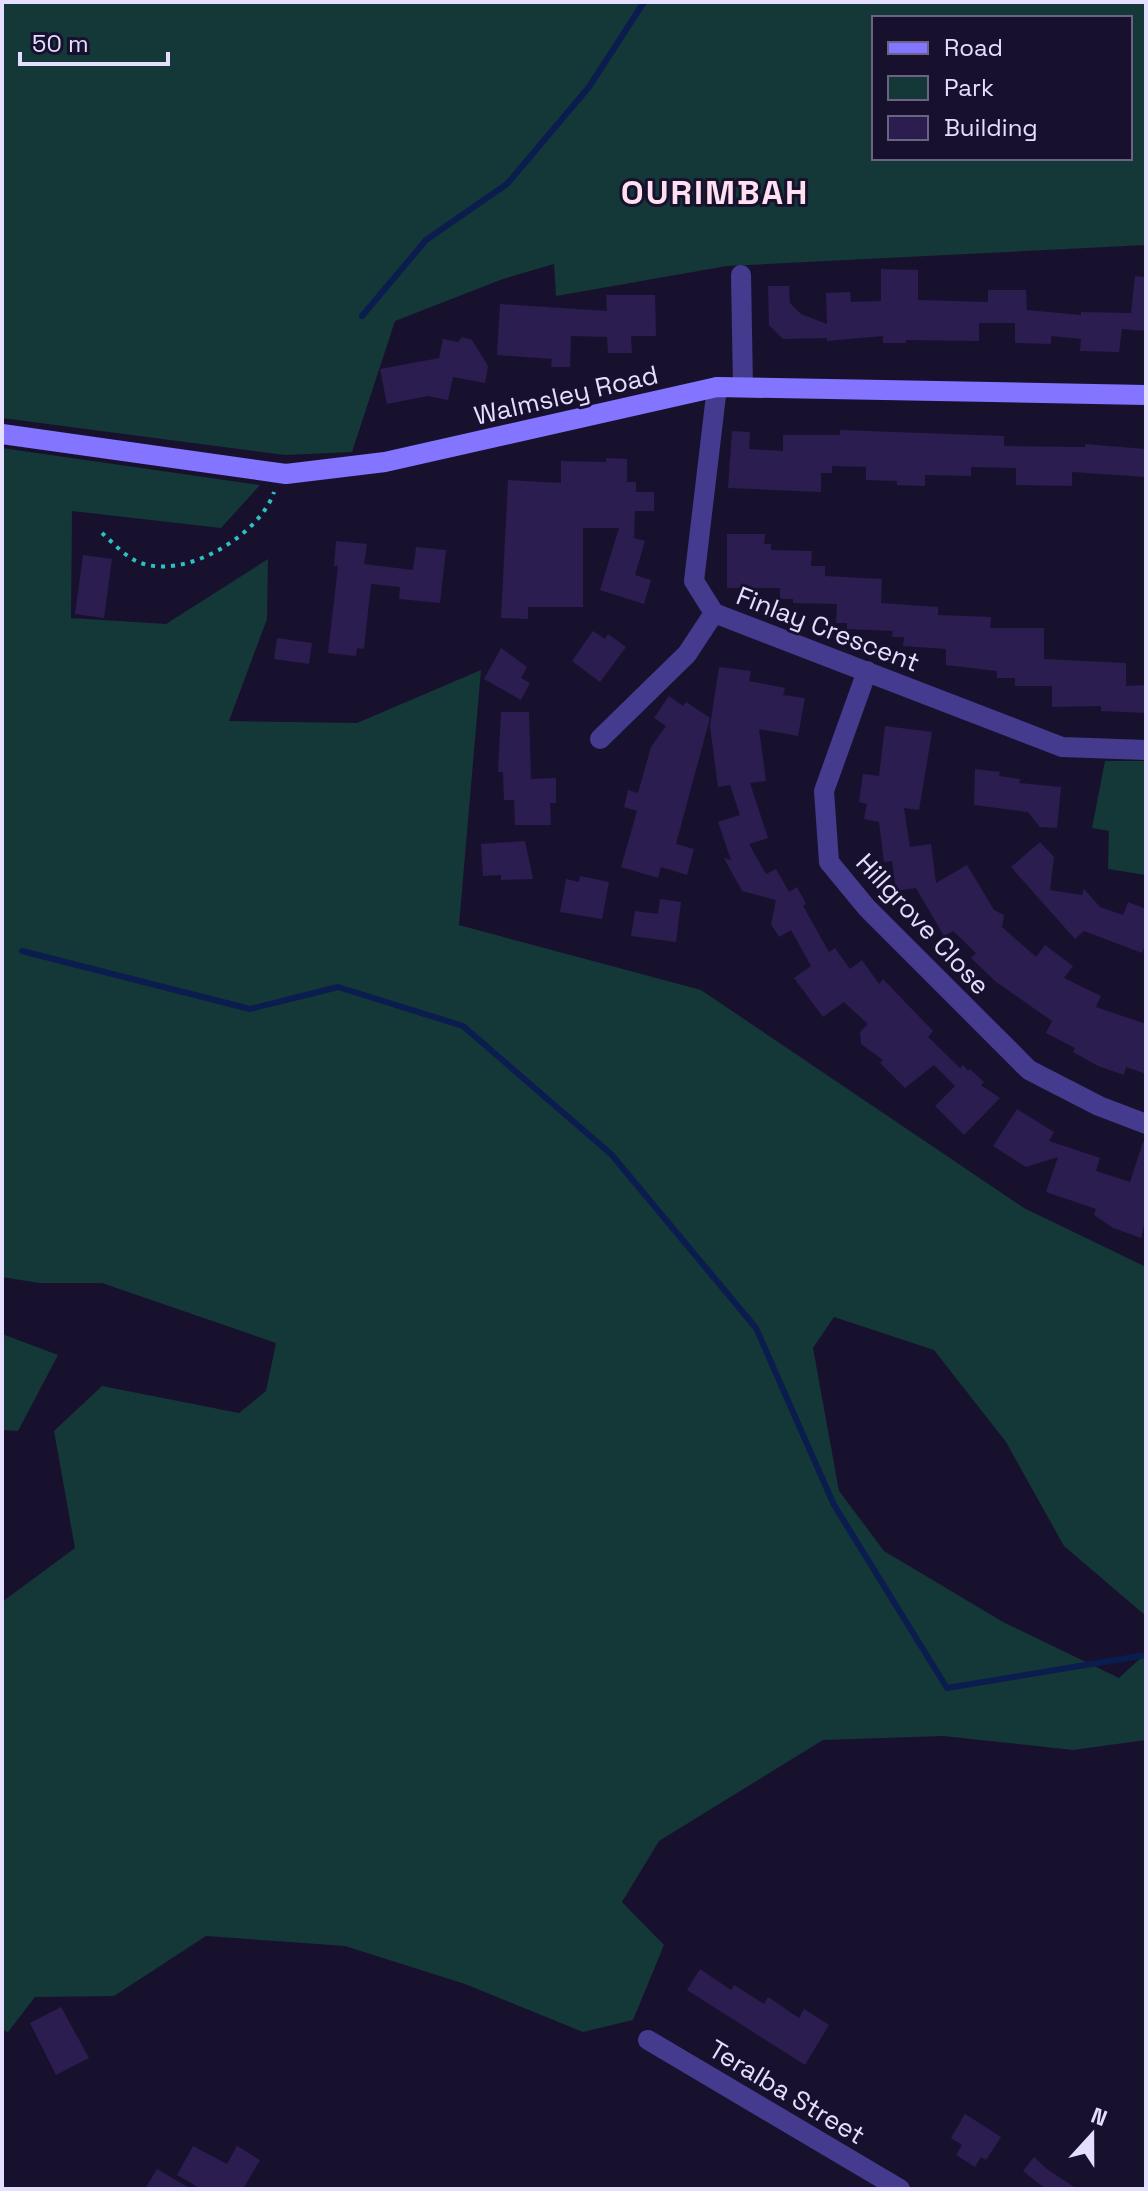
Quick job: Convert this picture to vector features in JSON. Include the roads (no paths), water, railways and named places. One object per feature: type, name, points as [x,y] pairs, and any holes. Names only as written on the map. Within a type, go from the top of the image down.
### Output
[{"type":"street","points":[[741,275],[743,387]]},
{"type":"street","name":"Walmsley Road","points":[[2,434],[281,473],[385,462],[717,387],[1146,395]]},
{"type":"street","name":"Finlay Crescent","points":[[717,387],[694,581],[714,613],[1062,747],[1146,750]]},
{"type":"street","points":[[600,739],[687,654],[714,613]]},
{"type":"street","name":"Hillgrove Close","points":[[867,671],[824,791],[829,862],[867,908],[1029,1070],[1099,1106],[1146,1124]]},
{"type":"street","name":"Teralba Street","points":[[648,2040],[900,2189]]},
{"type":"waterway","points":[[362,316],[426,240],[507,184],[589,87],[644,2]]},
{"type":"waterway","points":[[22,951],[250,1009],[338,987],[463,1026],[611,1154],[756,1328],[834,1505],[947,1688],[1146,1655]]},
{"type":"district","name":"OURIMBAH","points":[[715,192]]}]
